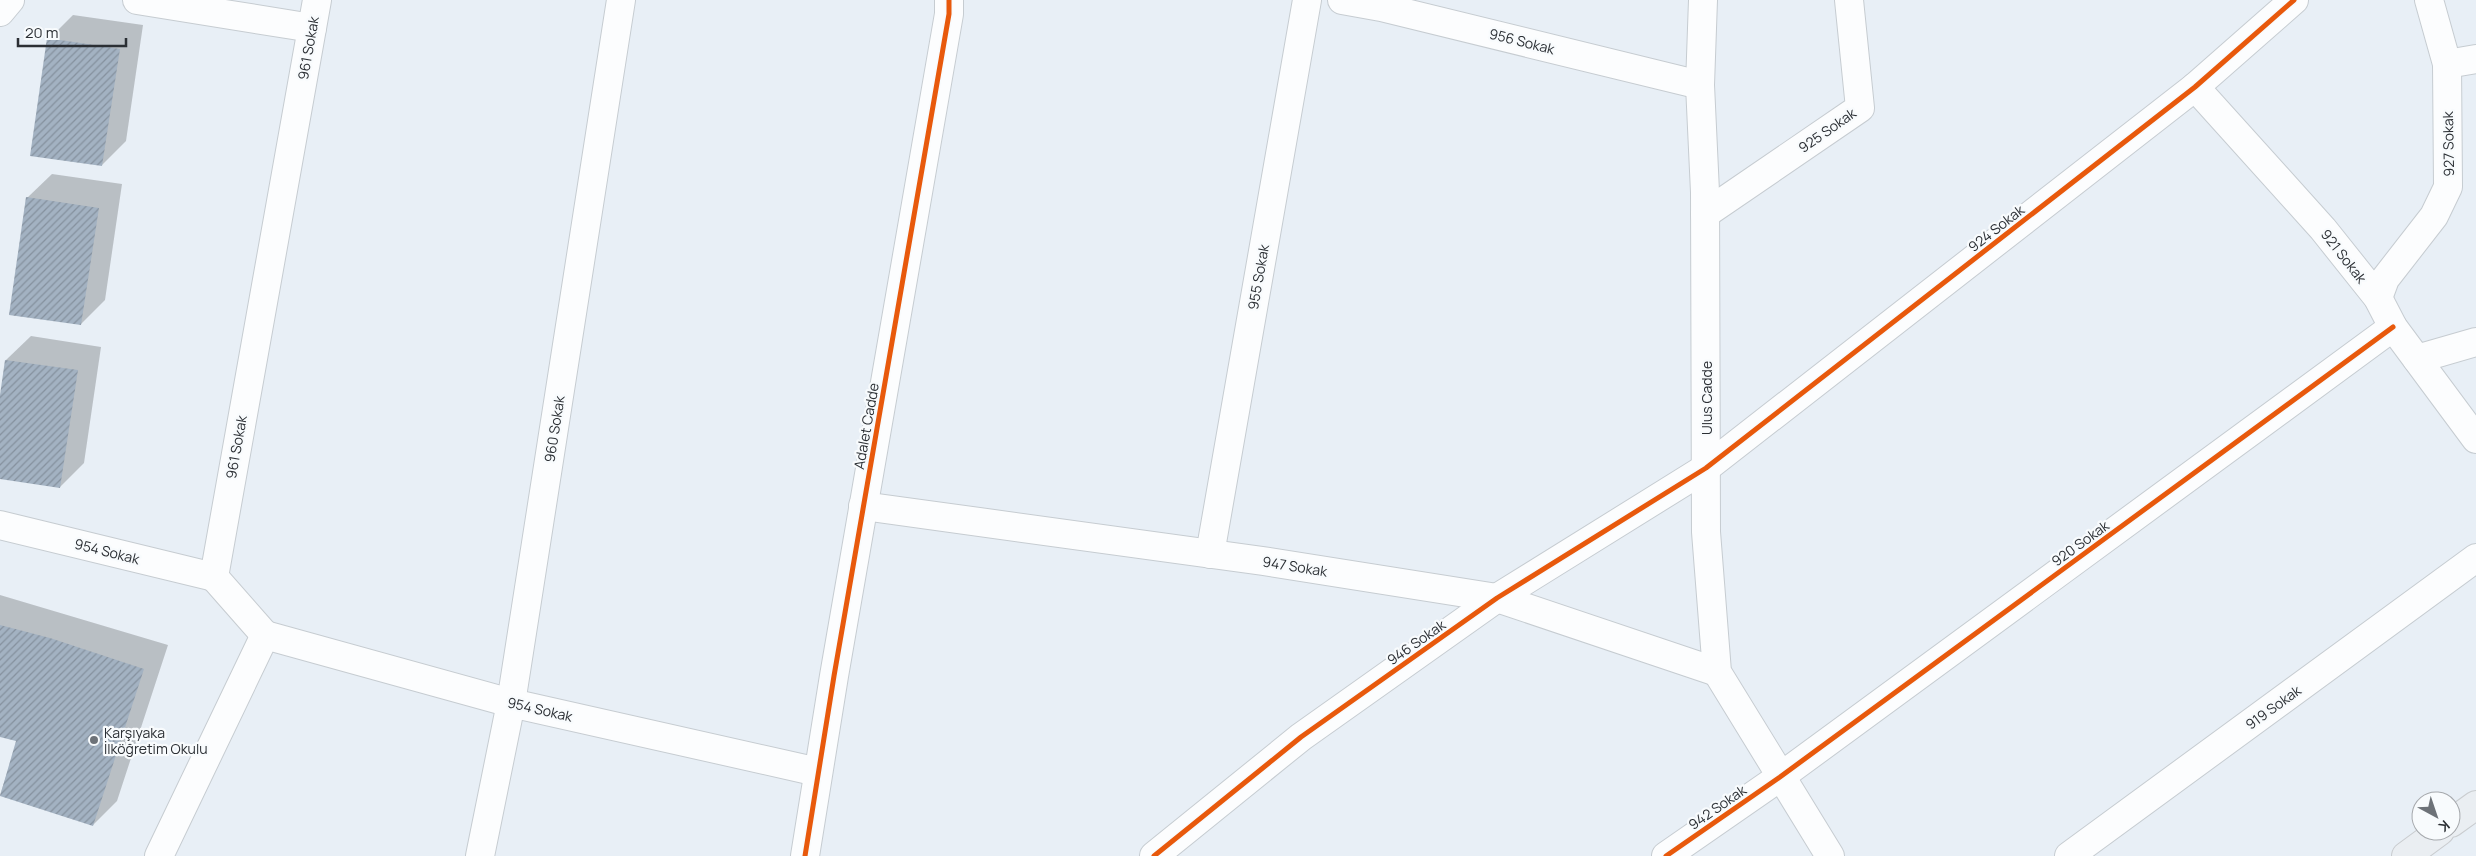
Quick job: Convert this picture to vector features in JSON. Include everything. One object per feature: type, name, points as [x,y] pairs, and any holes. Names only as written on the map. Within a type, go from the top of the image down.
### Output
[{"type":"highway","points":[[2461,816],[2476,805]]},
{"type":"highway","points":[[2406,856],[2426,841]]},
{"type":"street","points":[[0,12],[10,0]]},
{"type":"street","points":[[137,0],[312,28]]},
{"type":"street","name":"961 Sokak","points":[[214,577],[316,0]]},
{"type":"street","name":"960 Sokak","points":[[480,856],[511,703],[620,0]]},
{"type":"street","name":"Adalet Cadde","points":[[805,856],[863,506],[949,14],[949,0]]},
{"type":"street","name":"955 Sokak","points":[[1210,554],[1307,0]]},
{"type":"street","name":"956 Sokak","points":[[1342,0],[1381,4],[1700,84]]},
{"type":"street","name":"Ulus Cadde","points":[[1703,0],[1700,84],[1705,214],[1706,532],[1717,672],[1830,856]]},
{"type":"street","name":"925 Sokak","points":[[1705,214],[1860,108],[1850,0]]},
{"type":"street","name":"927 Sokak","points":[[2378,298],[2385,279],[2434,216],[2448,186],[2447,64],[2428,0]]},
{"type":"street","name":"924 Sokak","points":[[1706,468],[2195,87],[2292,1]]},
{"type":"street","points":[[2447,64],[2476,59]]},
{"type":"street","name":"921 Sokak","points":[[2195,87],[2323,229],[2378,298],[2393,327],[2476,439]]},
{"type":"street","name":"920 Sokak","points":[[1780,777],[2393,327]]},
{"type":"street","points":[[2417,358],[2476,342]]},
{"type":"street","name":"946 Sokak","points":[[1154,856],[1300,737],[1497,598],[1706,468]]},
{"type":"street","name":"947 Sokak","points":[[863,506],[1210,554],[1497,598],[1717,672]]},
{"type":"street","name":"954 Sokak","points":[[0,525],[214,577]]},
{"type":"street","name":"919 Sokak","points":[[2069,856],[2476,558]]},
{"type":"street","points":[[159,856],[265,635],[214,577]]},
{"type":"street","name":"954 Sokak","points":[[265,635],[511,703],[818,772]]},
{"type":"street","name":"Ulus Cadde","points":[[1780,777],[1807,856]]},
{"type":"street","name":"942 Sokak","points":[[1666,856],[1780,777]]},
{"type":"building","points":[[47,38],[120,49],[102,166],[30,156]]},
{"type":"building","points":[[26,197],[99,208],[81,325],[9,315]]},
{"type":"building","points":[[5,360],[78,370],[60,488],[0,479],[0,395]]},
{"type":"building","points":[[0,625],[50,638],[144,669],[93,826],[0,796],[16,741],[0,737]]},
{"type":"cycle path","points":[[805,856],[834,676],[949,14],[949,0]]},
{"type":"cycle path","points":[[1154,856],[1301,737],[1497,598],[1706,468],[2195,87],[2294,0]]},
{"type":"cycle path","points":[[1666,856],[1780,777],[2393,327]]},
{"type":"place","name":"Karşıyaka İlköğretim Okulu","points":[[94,740]]}]
